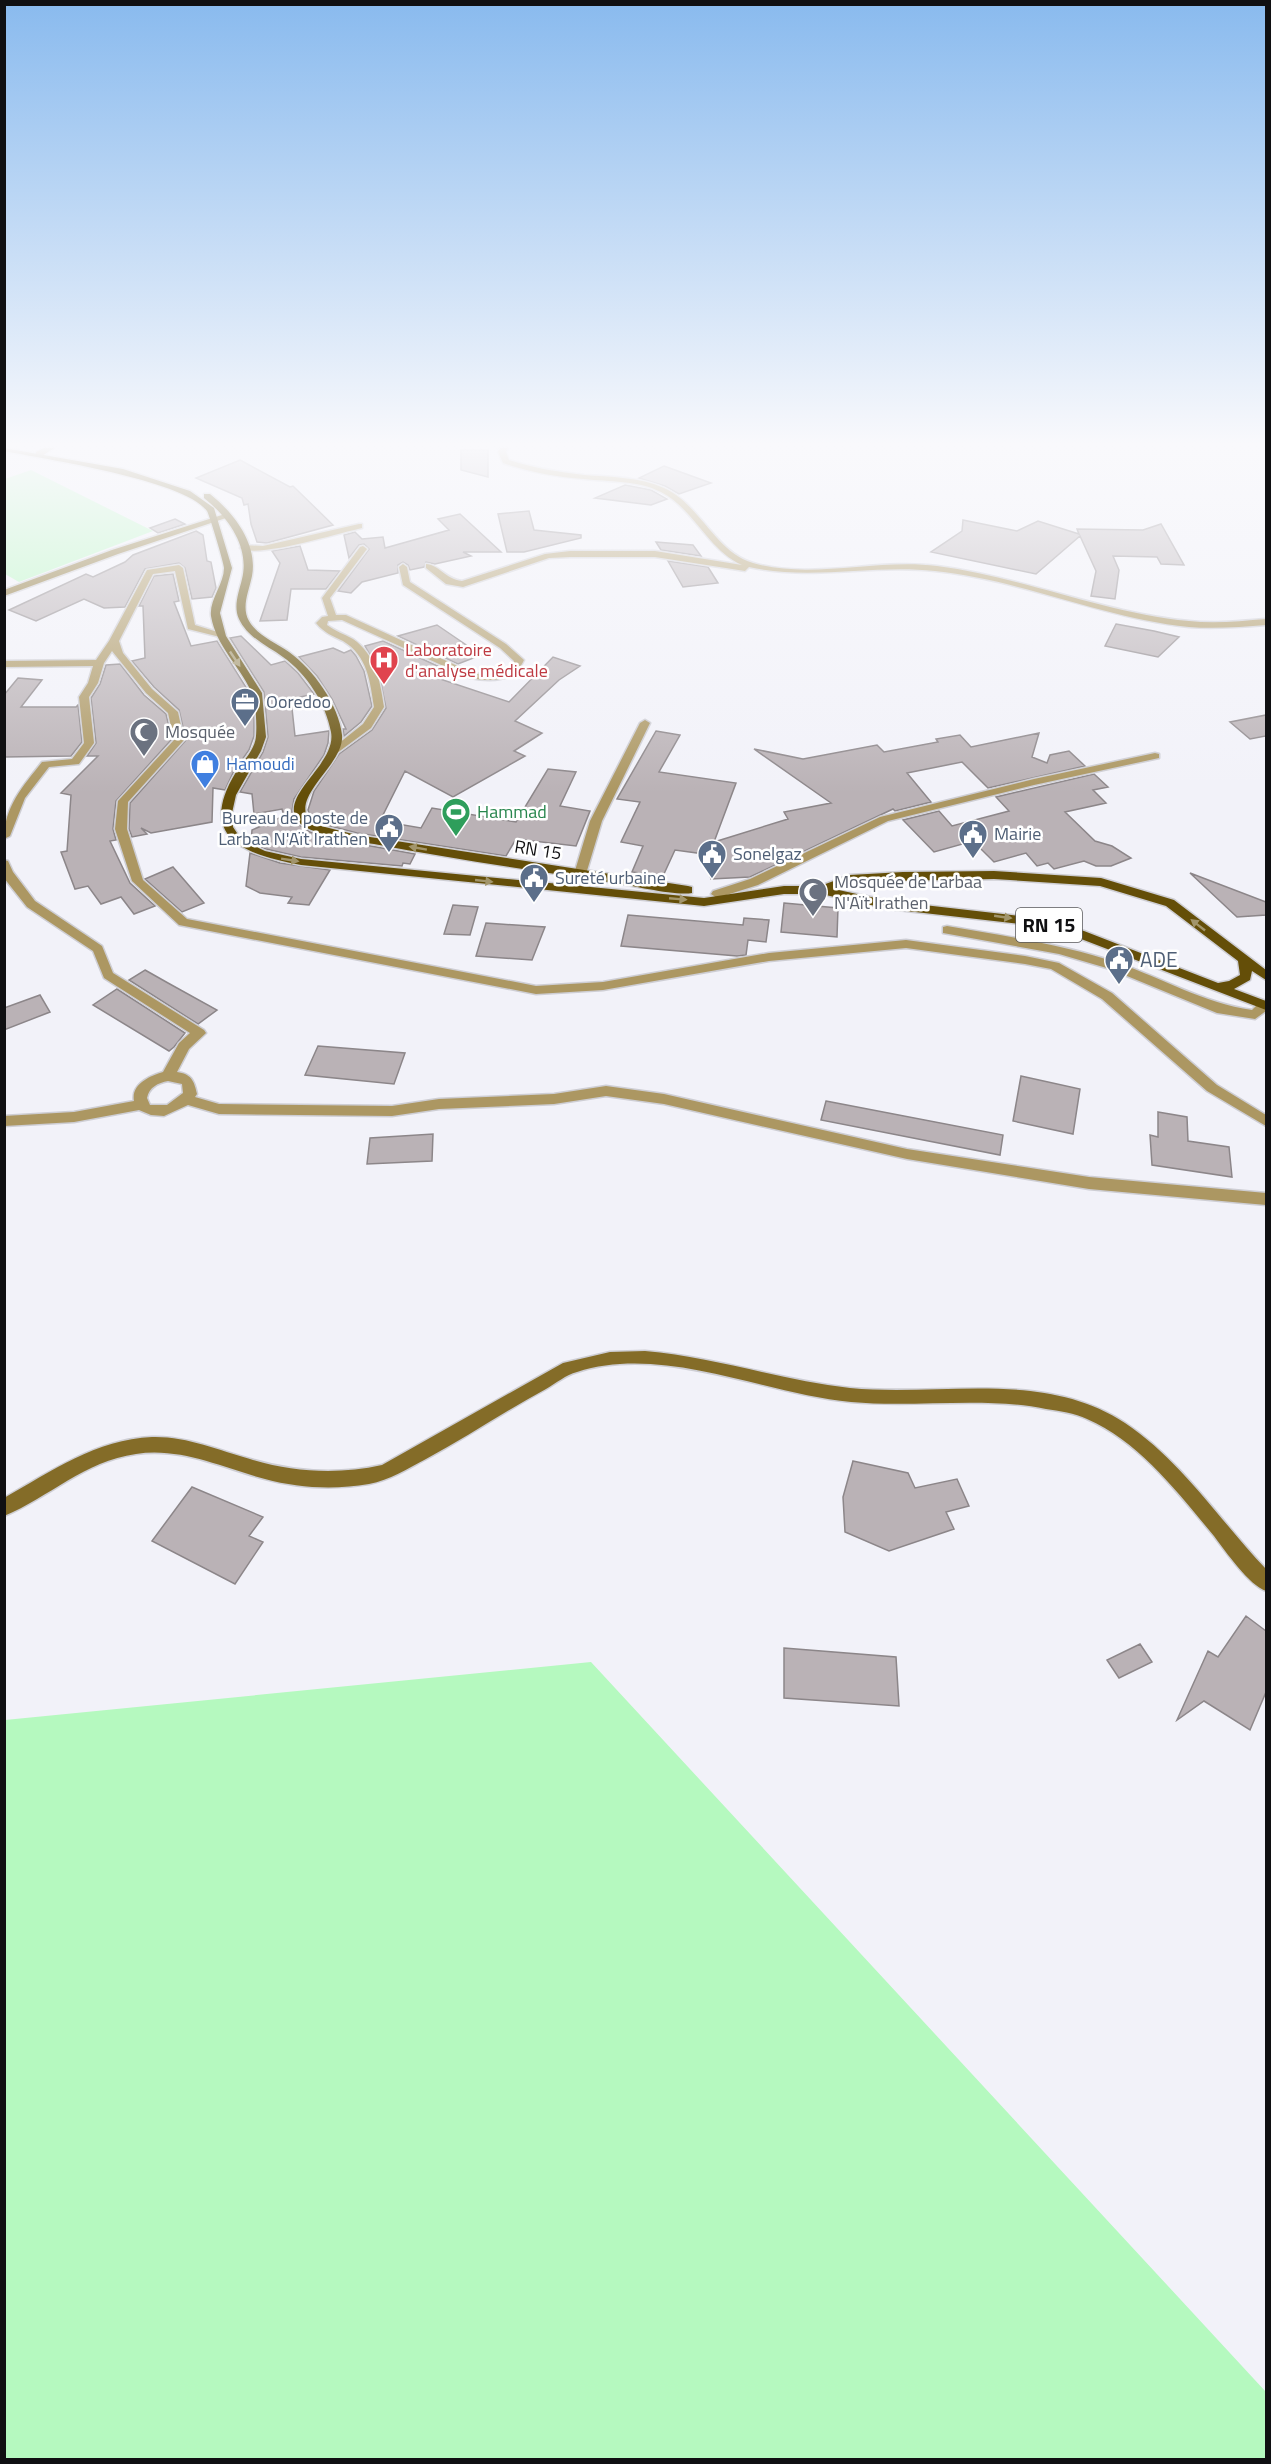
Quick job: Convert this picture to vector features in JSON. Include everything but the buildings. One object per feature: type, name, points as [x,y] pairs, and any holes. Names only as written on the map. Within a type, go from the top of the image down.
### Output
[{"type":"main road","points":[[4,593],[85,563]]},
{"type":"main road","name":"RN 15","points":[[227,563],[228,568],[215,613],[220,636],[257,693],[261,737],[260,744],[241,773],[225,808],[230,833],[236,841],[277,858],[328,865],[704,902],[784,891],[820,890],[889,904],[1038,922],[1080,934],[1266,1005]]},
{"type":"main road","points":[[247,563],[248,571],[241,614],[256,634],[291,657],[302,668],[322,697],[336,727],[337,750]]},
{"type":"main road","name":"RN 15","points":[[337,750],[303,795],[298,806],[300,817],[306,824],[364,838],[580,874],[717,894],[746,895]]},
{"type":"main road","name":"RN 15","points":[[820,890],[849,879],[903,876],[994,875],[1101,882],[1170,903],[1244,962],[1266,976]]},
{"type":"main road","points":[[1218,987],[1232,985],[1246,977],[1244,962]]},
{"type":"main road","points":[[4,1508],[80,1462],[137,1445],[186,1447],[268,1473],[328,1480],[383,1473],[441,1443],[574,1365],[625,1357],[647,1358],[679,1360],[743,1376],[848,1394],[906,1398],[940,1394],[1027,1396],[1090,1412],[1127,1434],[1165,1467],[1239,1555],[1266,1582]]},
{"type":"street","points":[[333,618],[326,598],[352,563]]},
{"type":"street","points":[[429,566],[449,582],[463,584],[527,563]]},
{"type":"street","points":[[717,563],[766,570],[902,566],[944,570],[1164,620],[1220,626],[1266,621]]},
{"type":"street","points":[[740,563],[766,570]]},
{"type":"street","points":[[337,750],[367,726],[379,707],[373,668],[352,643],[326,630],[321,623],[325,619],[343,617],[470,675],[492,678],[509,674],[518,667],[519,660],[503,646],[406,583],[403,567]]},
{"type":"street","points":[[4,836],[20,798],[46,764],[75,762],[89,743],[84,697],[93,683],[99,663],[114,641],[150,572],[179,568],[190,627],[220,636]]},
{"type":"street","points":[[114,641],[118,654],[149,691],[173,712],[179,740],[123,801],[121,829],[138,881],[183,922],[536,990],[603,986],[769,957],[906,944],[1025,960],[1055,966],[1107,996],[1212,1088],[1266,1121]]},
{"type":"street","points":[[4,664],[99,663]]},
{"type":"street","points":[[580,874],[596,820],[645,723]]},
{"type":"street","points":[[717,894],[754,882],[884,819],[1034,782],[1155,756]]},
{"type":"street","points":[[4,863],[6,873],[31,904],[98,949],[108,975],[199,1034],[184,1046],[168,1076]]},
{"type":"street","points":[[947,930],[1060,950],[1114,966],[1222,1010],[1255,1015],[1266,1005]]},
{"type":"street","points":[[1055,966],[1060,950]]},
{"type":"street","points":[[4,1121],[58,1121],[111,1113],[141,1104],[151,1110],[165,1111],[186,1100],[190,1094],[188,1082],[183,1078],[168,1076],[151,1081],[140,1092],[141,1104]]},
{"type":"street","points":[[186,1100],[219,1108],[392,1111],[439,1104],[554,1099],[606,1091],[664,1099],[907,1154],[1089,1183],[1266,1200]]},
{"type":"green space","points":[[5,563],[69,563],[19,582],[5,574]]},
{"type":"green space","points":[[591,1662],[1266,2392],[1266,2459],[5,2459],[5,1720]]},
{"type":"place","name":"Laboratoire d'analyse médicale","points":[[384,686]]},
{"type":"place","name":"Ooredoo","points":[[245,728]]},
{"type":"place","name":"Mosquée","points":[[144,758]]},
{"type":"place","name":"Hamoudi","points":[[205,790]]},
{"type":"place","name":"Hammad","points":[[456,838]]},
{"type":"place","name":"Bureau de poste de Larbaa N'Aït Irathen","points":[[389,854]]},
{"type":"place","name":"Mairie","points":[[973,860]]},
{"type":"place","name":"Sonelgaz","points":[[712,880]]},
{"type":"place","name":"Sureté urbaine","points":[[534,904]]},
{"type":"place","name":"Mosquée de Larbaa N'Aït Irathen","points":[[813,918]]},
{"type":"place","name":"ADE","points":[[1119,986]]}]
